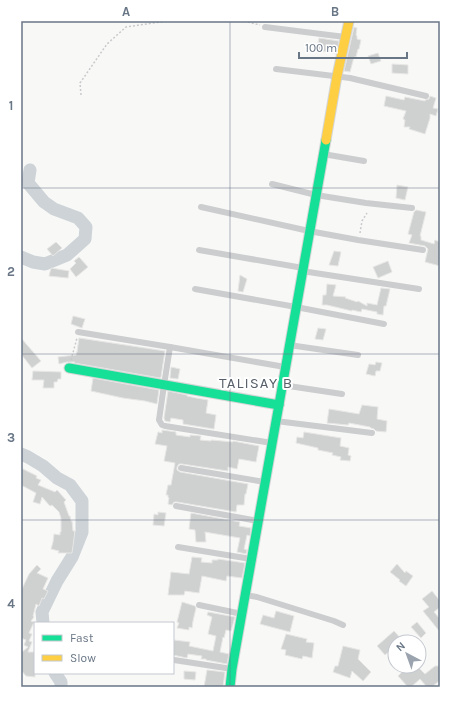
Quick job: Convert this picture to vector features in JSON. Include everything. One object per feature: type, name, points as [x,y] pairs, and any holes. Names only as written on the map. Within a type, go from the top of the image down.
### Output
[{"type":"street","points":[[230,687],[232,668],[309,231],[337,76],[349,21]]},
{"type":"street","points":[[265,27],[345,37]]},
{"type":"street","points":[[276,69],[350,78],[426,96]]},
{"type":"street","points":[[323,154],[364,160]]},
{"type":"street","points":[[272,184],[316,195],[366,203],[412,208]]},
{"type":"street","points":[[201,207],[309,231],[423,250]]},
{"type":"street","points":[[199,250],[303,270],[419,289]]},
{"type":"street","points":[[195,289],[384,324]]},
{"type":"street","points":[[78,332],[285,367]]},
{"type":"street","points":[[289,345],[358,355]]},
{"type":"street","points":[[170,347],[159,420],[162,425],[272,443]]},
{"type":"street","points":[[69,368],[279,405]]},
{"type":"street","points":[[282,385],[342,394]]},
{"type":"street","points":[[276,421],[372,433]]},
{"type":"street","points":[[181,468],[265,482]]},
{"type":"street","points":[[176,506],[258,521]]},
{"type":"street","points":[[178,547],[251,559]]},
{"type":"street","points":[[245,595],[257,597],[334,621],[343,626]]},
{"type":"street","points":[[199,605],[242,614]]},
{"type":"street","points":[[174,660],[232,668]]},
{"type":"path","points":[[80,95],[80,83],[107,44],[126,27],[167,21]]},
{"type":"path","points":[[244,21],[265,27]]},
{"type":"path","points":[[358,240],[362,221],[367,213]]},
{"type":"path","points":[[69,368],[78,332]]},
{"type":"building","points":[[354,27],[357,28],[357,39],[361,40],[350,72],[344,71]]},
{"type":"building","points":[[319,38],[339,41],[336,54],[317,50]]},
{"type":"building","points":[[378,53],[381,61],[371,64],[368,56]]},
{"type":"building","points":[[392,64],[408,65],[408,74],[392,73]]},
{"type":"building","points":[[386,96],[404,100],[405,97],[425,101],[429,99],[430,96],[436,98],[433,108],[438,109],[436,116],[430,114],[425,134],[409,129],[410,127],[404,127],[405,120],[403,119],[406,111],[384,106]]},
{"type":"building","points":[[397,185],[408,187],[405,200],[396,198]]},
{"type":"building","points":[[416,210],[426,212],[420,236],[421,240],[434,244],[435,240],[440,242],[440,266],[425,262],[428,249],[425,246],[409,243],[412,235],[408,234],[414,212]]},
{"type":"building","points":[[56,242],[62,248],[53,256],[47,249]]},
{"type":"building","points":[[334,251],[341,252],[338,266],[329,265]]},
{"type":"building","points":[[79,257],[88,267],[76,277],[70,269],[76,263],[74,261]]},
{"type":"building","points":[[388,261],[392,272],[378,278],[373,267]]},
{"type":"building","points":[[51,268],[69,271],[68,278],[49,276]]},
{"type":"building","points":[[240,275],[247,279],[243,292],[238,291]]},
{"type":"building","points":[[327,284],[336,285],[333,296],[346,297],[345,298],[358,301],[367,306],[367,303],[377,305],[381,288],[390,289],[386,306],[384,306],[383,315],[377,314],[377,312],[362,309],[361,312],[322,305],[323,295],[326,295]]},
{"type":"building","points":[[73,316],[85,319],[82,328],[71,324]]},
{"type":"building","points":[[318,328],[326,329],[323,340],[315,339]]},
{"type":"building","points":[[21,338],[41,361],[32,368],[21,354]]},
{"type":"building","points":[[79,338],[165,351],[161,377],[74,363],[75,362],[59,364],[58,357],[76,355]]},
{"type":"building","points":[[376,362],[382,363],[380,371],[376,371],[375,376],[366,374],[369,364],[375,365]]},
{"type":"building","points":[[171,367],[180,369],[178,379],[170,378]]},
{"type":"building","points":[[33,371],[61,372],[61,379],[54,382],[54,388],[43,388],[44,380],[32,380]]},
{"type":"building","points":[[93,378],[159,390],[157,404],[91,391]]},
{"type":"building","points":[[168,391],[208,400],[206,413],[216,415],[214,429],[183,424],[183,420],[171,418],[170,422],[165,421],[164,418]]},
{"type":"building","points":[[362,405],[378,407],[377,419],[387,421],[386,432],[376,431],[370,427],[349,423],[348,425],[327,423],[329,409],[359,414]]},
{"type":"building","points":[[162,430],[176,432],[176,435],[190,437],[190,435],[201,436],[200,440],[233,441],[259,446],[256,462],[239,459],[237,469],[228,467],[228,471],[182,464],[179,464],[177,467],[177,470],[180,472],[248,484],[244,505],[237,505],[236,512],[177,502],[174,502],[172,505],[168,504],[169,498],[168,495],[166,495],[168,485],[171,485],[175,463],[164,461],[167,446],[155,444],[158,432],[162,433]]},
{"type":"building","points":[[304,432],[341,438],[340,446],[349,448],[348,455],[351,456],[350,461],[340,460],[341,457],[332,455],[333,453],[318,450],[318,448],[296,443],[297,437],[303,438]]},
{"type":"building","points":[[21,468],[37,476],[36,478],[41,480],[38,485],[55,492],[57,490],[66,500],[64,502],[72,521],[73,531],[75,531],[72,553],[58,553],[59,551],[51,549],[54,534],[60,535],[61,532],[61,518],[59,512],[52,505],[50,506],[42,497],[40,504],[33,502],[36,493],[21,485]]},
{"type":"building","points":[[158,512],[166,513],[164,526],[153,525],[154,514],[158,515]]},
{"type":"building","points":[[191,513],[240,522],[239,526],[251,528],[250,536],[247,535],[244,549],[247,550],[246,554],[237,552],[240,538],[205,532],[206,542],[196,542],[195,530],[189,529]]},
{"type":"building","points":[[192,557],[202,558],[201,562],[212,563],[212,560],[218,559],[245,563],[242,578],[227,576],[226,581],[202,576],[199,593],[185,591],[184,595],[168,595],[171,572],[189,574]]},
{"type":"building","points":[[397,564],[405,573],[406,571],[413,576],[406,586],[390,572]]},
{"type":"building","points":[[37,565],[41,569],[37,573],[48,578],[43,589],[48,591],[44,599],[42,598],[39,606],[36,604],[34,617],[31,621],[34,622],[29,633],[32,634],[29,641],[32,642],[28,652],[34,652],[35,677],[26,676],[21,670],[21,653],[28,647],[24,645],[26,640],[21,638],[21,591],[29,574]]},
{"type":"building","points":[[432,591],[440,601],[440,607],[434,612],[440,619],[440,632],[423,611],[429,607],[422,599]]},
{"type":"building","points":[[182,602],[195,606],[196,608],[192,628],[189,627],[189,630],[177,628]]},
{"type":"building","points":[[276,611],[294,616],[290,632],[260,624],[263,615],[274,618]]},
{"type":"building","points":[[208,612],[235,617],[231,631],[226,630],[224,638],[223,637],[220,652],[229,654],[227,664],[201,659],[202,656],[188,654],[187,658],[174,655],[174,640],[190,642],[189,646],[213,651],[216,636],[208,634],[212,617],[207,615]]},
{"type":"building","points":[[417,622],[426,633],[417,634],[411,627]]},
{"type":"building","points":[[286,634],[307,639],[306,642],[314,643],[312,658],[303,656],[302,659],[285,655],[286,650],[281,649]]},
{"type":"building","points":[[387,637],[387,653],[385,655],[377,646]]},
{"type":"building","points":[[343,646],[360,650],[358,659],[371,672],[363,681],[352,671],[350,678],[333,672],[335,666],[338,666]]},
{"type":"building","points":[[435,666],[440,666],[440,680],[432,687],[427,687],[420,679],[411,687],[408,687],[398,676],[400,674],[427,674]]},
{"type":"building","points":[[207,670],[225,672],[223,687],[204,687]]},
{"type":"building","points":[[184,671],[196,672],[195,680],[184,679]]},
{"type":"waterway","points":[[21,257],[33,262],[45,264],[67,255],[85,239],[86,227],[78,218],[54,209],[44,202],[28,183],[30,170]]},
{"type":"waterway","points":[[21,454],[43,466],[57,478],[70,485],[82,501],[82,532],[72,557],[57,581],[42,612],[43,622]]},
{"type":"waterway","points":[[56,674],[61,682],[61,687]]},
{"type":"traffic: fast","points":[[230,687],[326,140]]},
{"type":"traffic: fast","points":[[69,368],[279,405]]},
{"type":"traffic: slow","points":[[326,140],[337,76],[349,21]]},
{"type":"district","name":"TALISAY B","points":[[256,383]]}]
